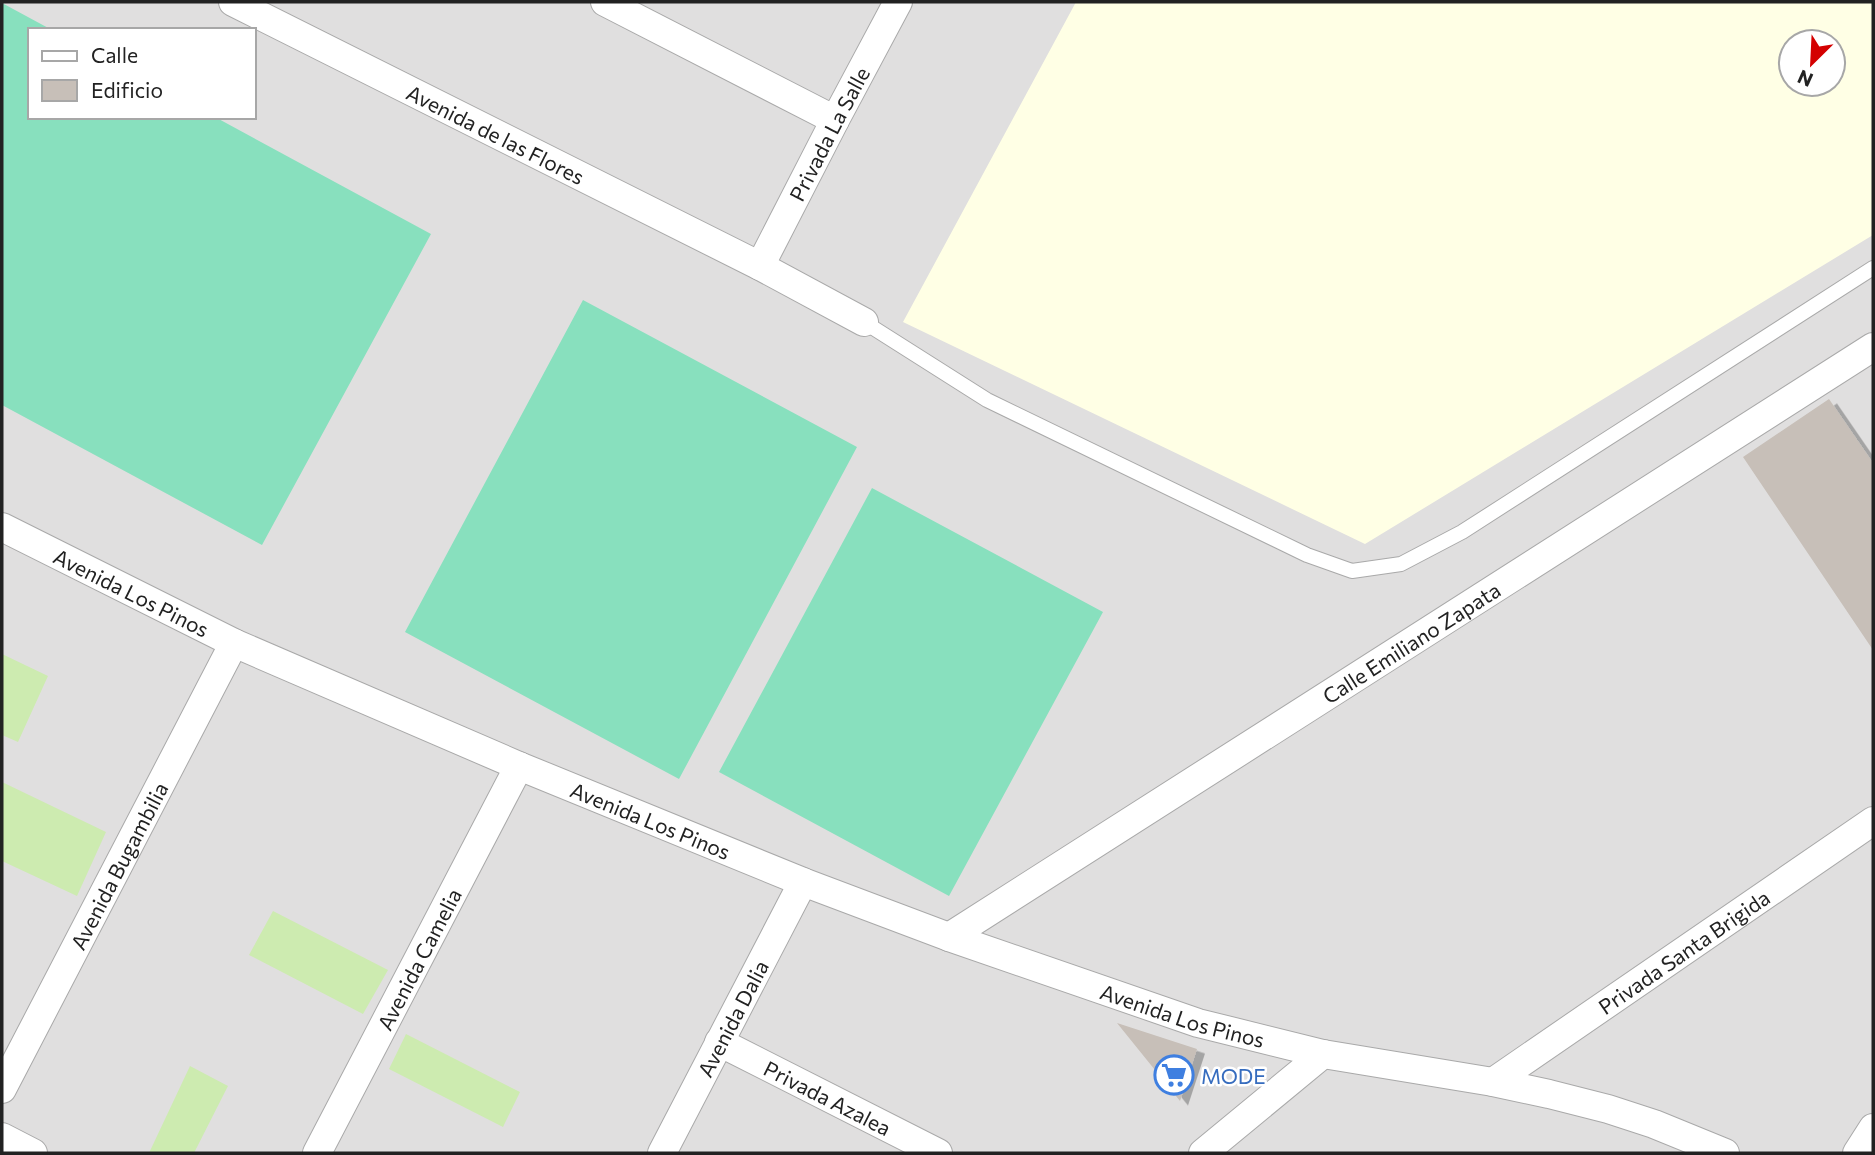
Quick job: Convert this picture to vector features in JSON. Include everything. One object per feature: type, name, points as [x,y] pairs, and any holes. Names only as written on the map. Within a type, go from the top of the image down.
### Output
[{"type":"street","name":"Avenida de las Flores","points":[[233,2],[864,322]]},
{"type":"street","points":[[605,2],[835,120]]},
{"type":"street","name":"Privada La Salle","points":[[760,267],[898,2]]},
{"type":"street","name":"Calle Emiliano Zapata","points":[[949,937],[1873,347]]},
{"type":"street","name":"Avenida Los Pinos","points":[[2,527],[234,643],[519,766],[803,882],[949,937],[1198,1023],[1323,1054],[1549,1094],[1654,1124],[1725,1153]]},
{"type":"street","name":"Avenida Bugambilia","points":[[2,1089],[234,643]]},
{"type":"street","name":"Avenida Camelia","points":[[317,1153],[519,766]]},
{"type":"street","name":"Privada Santa Brigida","points":[[1493,1082],[1873,821]]},
{"type":"street","name":"Avenida Dalia","points":[[662,1153],[803,882]]},
{"type":"street","name":"Privada Azalea","points":[[719,1042],[938,1153]]},
{"type":"street","points":[[1203,1153],[1323,1054]]},
{"type":"street","points":[[1857,1153],[1873,1128]]},
{"type":"street","points":[[2,1137],[33,1153]]},
{"type":"lane","points":[[864,322],[987,400],[1307,555],[1352,571],[1401,564],[1462,532],[1873,268]]},
{"type":"shaded area","points":[[2,2],[1873,2],[1873,1153],[2,1153]]},
{"type":"shaded area","points":[[1076,2],[1873,2],[1873,235],[1365,544],[903,322]]},
{"type":"green space","points":[[2,3],[48,28],[28,28],[28,119],[219,119],[431,234],[262,545],[2,405]]},
{"type":"green space","points":[[583,300],[857,447],[679,779],[405,632]]},
{"type":"green space","points":[[872,488],[1103,612],[949,896],[719,772]]},
{"type":"green space","points":[[2,654],[48,676],[18,742],[2,735]]},
{"type":"green space","points":[[2,782],[106,832],[77,896],[2,861]]},
{"type":"green space","points":[[273,911],[388,970],[363,1014],[249,955]]},
{"type":"green space","points":[[406,1034],[520,1092],[503,1127],[389,1069]]},
{"type":"green space","points":[[190,1066],[228,1086],[194,1153],[149,1153]]},
{"type":"building","points":[[1829,399],[1873,463],[1873,650],[1743,457]]},
{"type":"building","name":"MODE","points":[[1117,1023],[1197,1049],[1180,1101]]},
{"type":"place","name":"MODE","points":[[1174,1075]]}]
